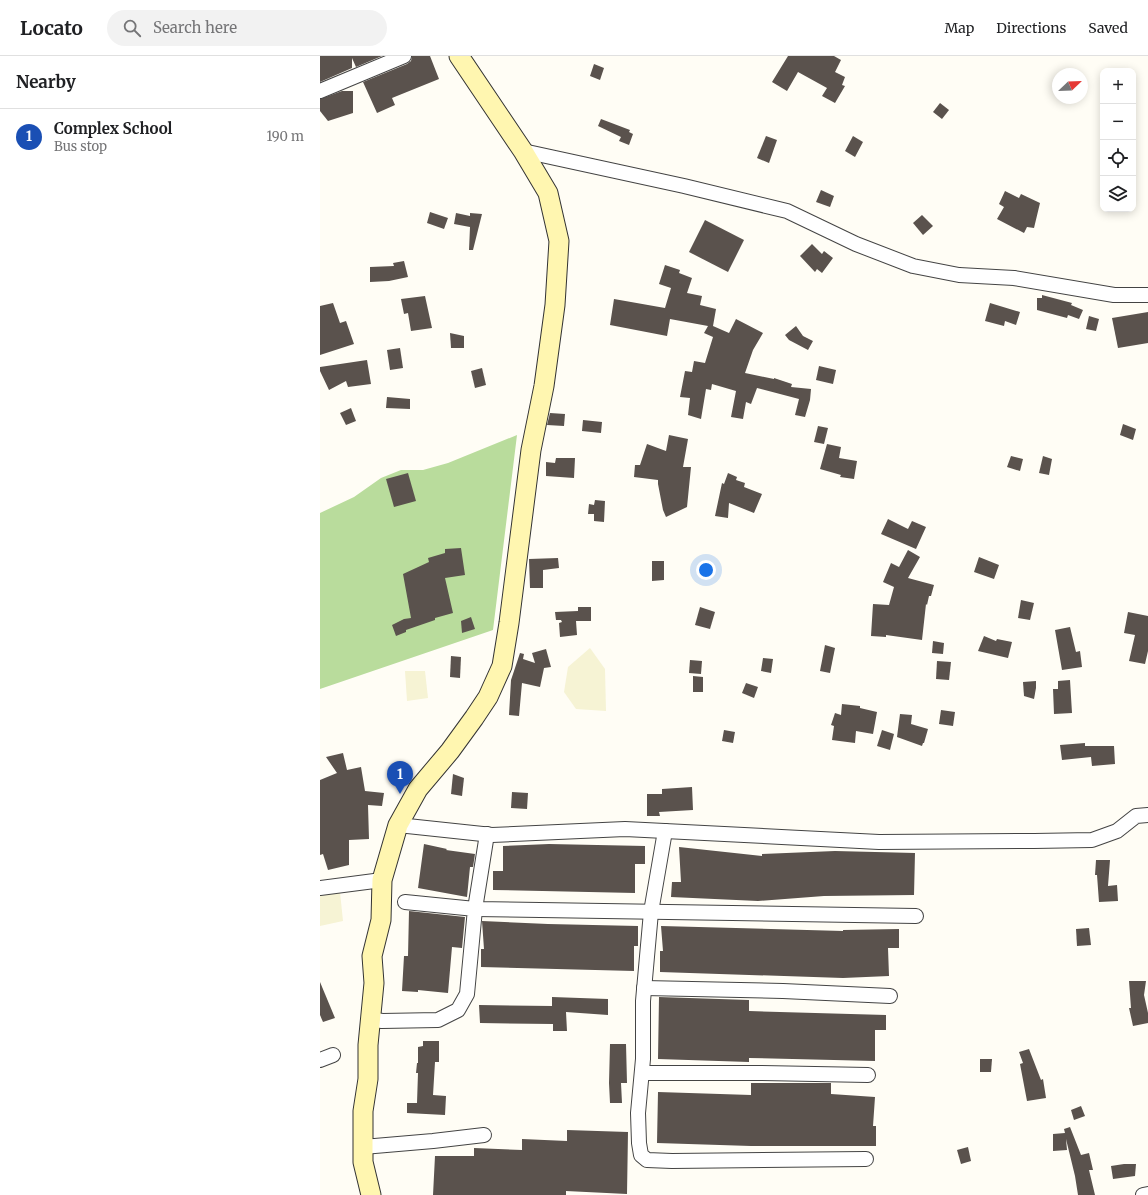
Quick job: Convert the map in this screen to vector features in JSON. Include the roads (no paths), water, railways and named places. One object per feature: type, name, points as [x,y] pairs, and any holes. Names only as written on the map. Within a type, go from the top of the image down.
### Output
[{"type":"main road","points":[[371,1194],[363,1162],[363,1111],[368,1079],[368,1045],[374,983],[372,956],[381,920],[382,880],[398,825],[418,789],[450,751],[474,718],[488,696],[502,666],[509,623],[531,450],[544,386],[556,305],[559,241],[548,193],[523,151],[459,56]]},
{"type":"street","points":[[320,91],[404,56]]},
{"type":"street","points":[[523,151],[684,186],[787,211],[856,244],[914,266],[959,274],[1014,278],[1114,295],[1148,295]]},
{"type":"street","points":[[398,825],[487,834],[625,829],[879,842],[1092,840],[1117,831],[1136,816],[1148,815]]},
{"type":"street","points":[[665,831],[651,912],[643,1001],[643,1059],[638,1113],[641,1155],[647,1160],[866,1159]]},
{"type":"street","points":[[370,1019],[382,1021],[438,1020],[458,1010],[467,994],[475,909],[487,834]]},
{"type":"street","points":[[320,888],[382,880]]},
{"type":"street","points":[[405,902],[475,909],[916,916]]},
{"type":"street","points":[[644,988],[783,991],[890,996]]},
{"type":"street","points":[[642,1073],[868,1075]]},
{"type":"street","points":[[363,1147],[484,1135]]},
{"type":"street","points":[[1143,1195],[1148,1194]]},
{"type":"place","name":"Complex School","points":[[400,794]]}]
